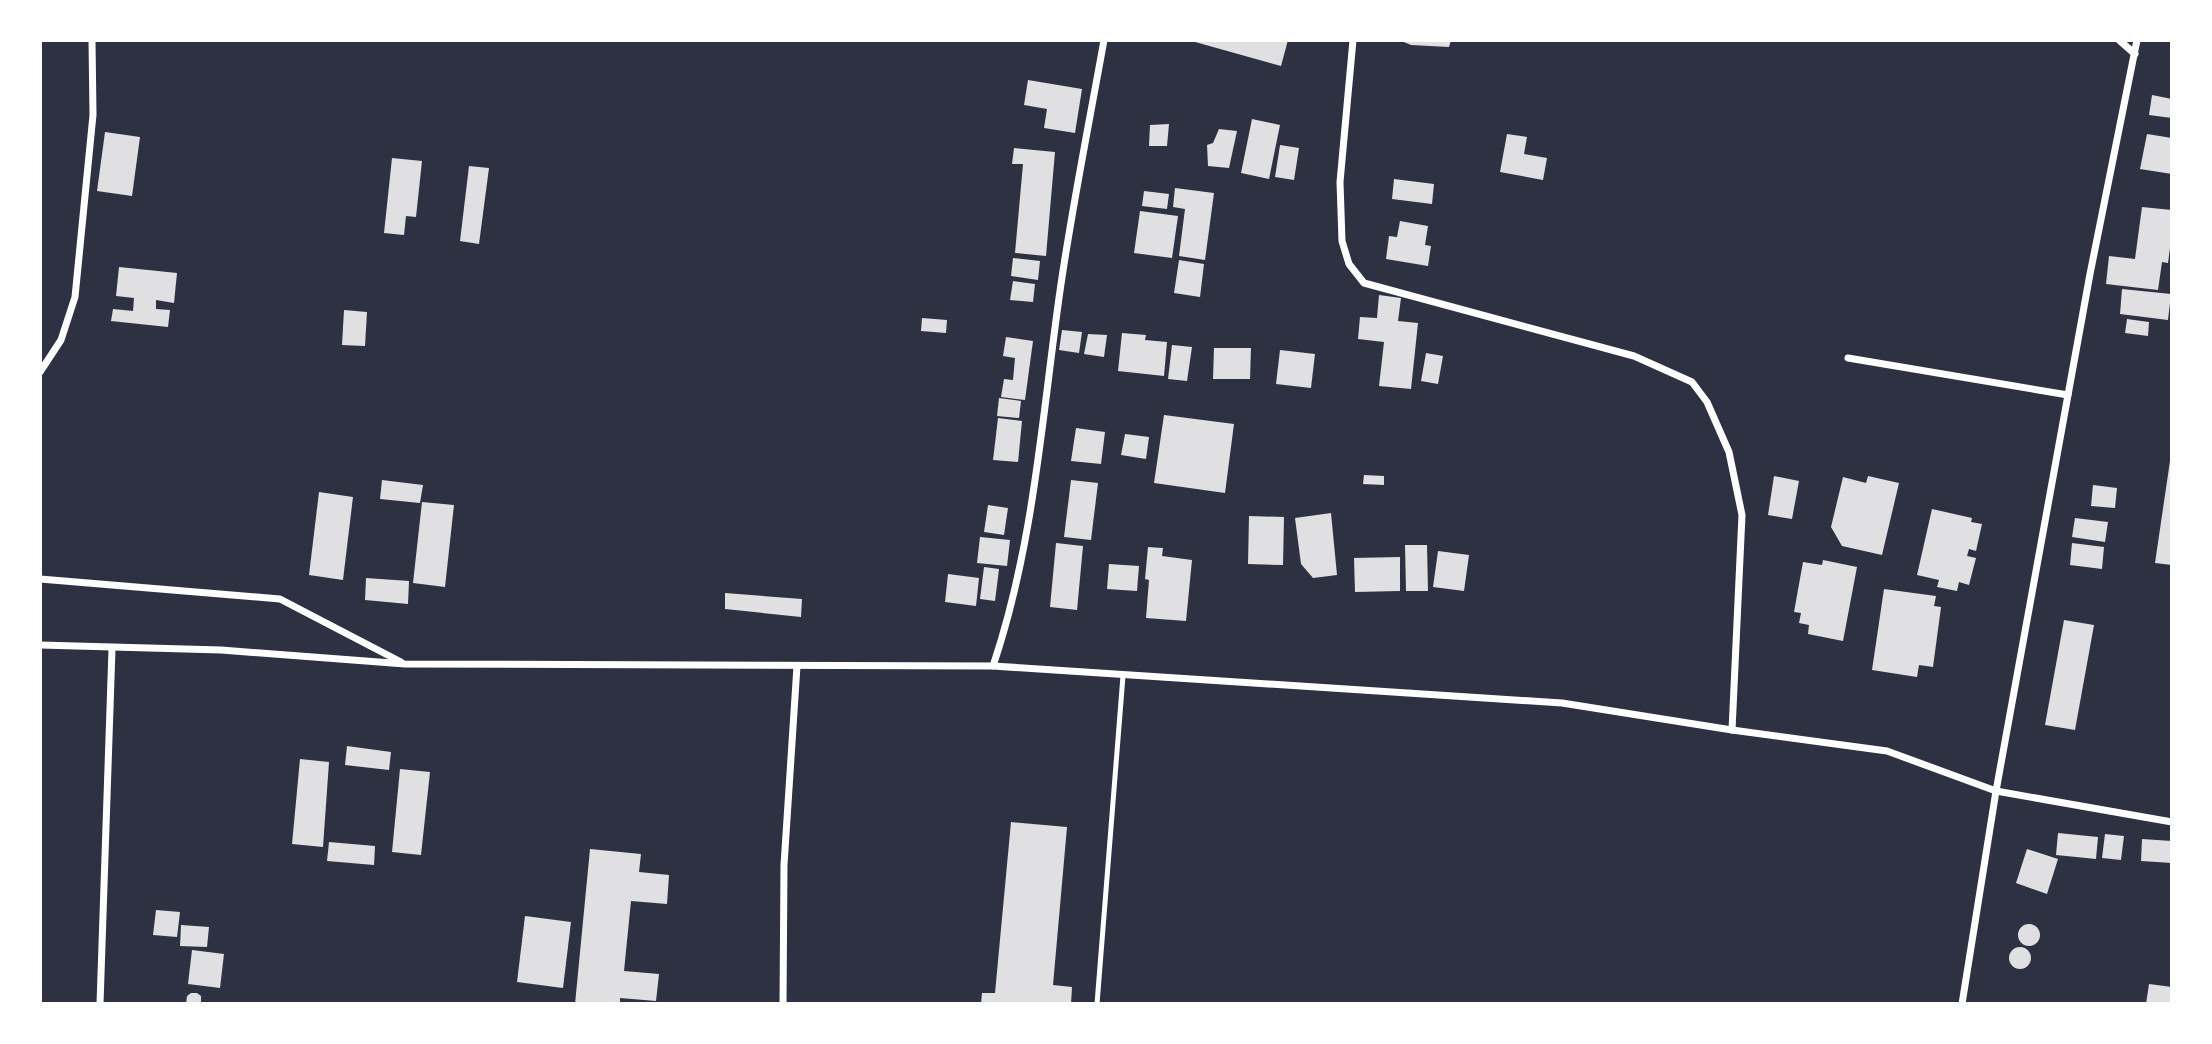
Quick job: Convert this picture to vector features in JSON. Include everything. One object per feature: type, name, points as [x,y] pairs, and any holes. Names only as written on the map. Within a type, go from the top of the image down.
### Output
[{"type":"street","points":[[40,372],[61,341],[75,297],[93,115],[92,40]]},
{"type":"street","points":[[993,666],[1017,579],[1030,512],[1060,291],[1104,40]]},
{"type":"street","points":[[1353,40],[1340,182],[1342,242],[1349,264],[1364,283],[1634,356],[1692,382],[1707,402],[1729,452],[1742,514],[1732,730]]},
{"type":"street","points":[[2119,40],[2135,54]]},
{"type":"street","points":[[1962,1004],[1996,791],[2090,274],[2137,40]]},
{"type":"street","points":[[1848,358],[2068,395]]},
{"type":"street","points":[[40,579],[280,599],[405,664]]},
{"type":"street","points":[[40,645],[221,650],[405,664],[993,666],[1562,703],[1886,751],[1996,791],[2172,822]]},
{"type":"street","points":[[100,1004],[112,649]]},
{"type":"street","points":[[783,1004],[785,855],[797,667]]},
{"type":"lane","points":[[1097,1004],[1122,676]]},
{"type":"building","points":[[1188,40],[1288,40],[1281,66]]},
{"type":"building","points":[[1399,40],[1451,40],[1449,47],[1411,45]]},
{"type":"building","points":[[1028,80],[1082,89],[1075,133],[1044,128],[1047,109],[1024,105]]},
{"type":"building","points":[[2152,95],[2172,99],[2172,118],[2149,115]]},
{"type":"building","points":[[1252,119],[1280,125],[1269,179],[1241,173]]},
{"type":"building","points":[[1169,124],[1167,146],[1149,146],[1150,125]]},
{"type":"building","points":[[1219,129],[1237,131],[1229,168],[1208,166],[1207,145],[1213,143]]},
{"type":"building","points":[[105,132],[140,137],[132,196],[97,191]]},
{"type":"building","points":[[1507,134],[1527,137],[1524,154],[1547,158],[1543,180],[1500,172]]},
{"type":"building","points":[[2147,134],[2172,138],[2172,174],[2140,169]]},
{"type":"building","points":[[1280,145],[1299,148],[1294,180],[1275,177]]},
{"type":"building","points":[[1014,148],[1055,152],[1046,256],[1015,253],[1023,164],[1012,164]]},
{"type":"building","points":[[392,158],[422,161],[416,217],[406,216],[404,235],[384,233]]},
{"type":"building","points":[[469,166],[489,168],[479,244],[460,241]]},
{"type":"building","points":[[1394,179],[1434,184],[1432,204],[1392,199]]},
{"type":"building","points":[[1175,188],[1214,193],[1205,260],[1179,256],[1185,209],[1173,207]]},
{"type":"building","points":[[1144,191],[1169,194],[1167,209],[1142,206]]},
{"type":"building","points":[[2142,207],[2172,210],[2168,263],[2162,262],[2158,290],[2106,284],[2109,256],[2135,259]]},
{"type":"building","points":[[1140,211],[1178,216],[1172,258],[1134,253]]},
{"type":"building","points":[[1400,221],[1428,226],[1425,245],[1431,246],[1428,266],[1386,259],[1389,236],[1397,237]]},
{"type":"building","points":[[1013,258],[1040,261],[1038,280],[1011,276]]},
{"type":"building","points":[[1179,260],[1204,264],[1200,297],[1174,293]]},
{"type":"building","points":[[119,267],[177,273],[174,303],[156,300],[156,309],[170,310],[168,327],[111,321],[113,309],[133,311],[134,298],[116,296]]},
{"type":"building","points":[[1013,281],[1035,284],[1033,302],[1010,300]]},
{"type":"building","points":[[2122,289],[2171,294],[2168,320],[2120,314]]},
{"type":"building","points":[[1379,295],[1401,298],[1398,321],[1418,323],[1411,389],[1379,386],[1384,342],[1358,339],[1360,317],[1377,318]]},
{"type":"building","points":[[344,310],[367,312],[365,346],[342,345]]},
{"type":"building","points":[[922,318],[947,320],[946,333],[921,331]]},
{"type":"building","points":[[2127,319],[2149,322],[2148,336],[2125,333]]},
{"type":"building","points":[[1062,330],[1082,332],[1079,353],[1059,350]]},
{"type":"building","points":[[1122,333],[1146,335],[1145,340],[1167,342],[1164,376],[1118,371]]},
{"type":"building","points":[[1088,334],[1107,335],[1104,357],[1084,354]]},
{"type":"building","points":[[1006,337],[1033,341],[1025,400],[1001,397],[1004,379],[1013,380],[1015,358],[1003,356]]},
{"type":"building","points":[[1172,345],[1192,347],[1187,381],[1168,379]]},
{"type":"building","points":[[1214,348],[1251,348],[1250,379],[1213,379]]},
{"type":"building","points":[[1280,350],[1315,354],[1311,388],[1276,384]]},
{"type":"building","points":[[1426,353],[1443,356],[1438,384],[1421,381]]},
{"type":"building","points":[[999,398],[1021,401],[1019,418],[997,416]]},
{"type":"building","points":[[1164,415],[1234,424],[1225,493],[1154,483]]},
{"type":"building","points":[[998,418],[1022,421],[1018,462],[993,460]]},
{"type":"building","points":[[1076,428],[1105,432],[1101,464],[1071,461]]},
{"type":"building","points":[[1125,434],[1149,437],[1146,459],[1121,455]]},
{"type":"building","points":[[2170,461],[2172,462],[2172,565],[2155,563]]},
{"type":"building","points":[[1364,475],[1384,476],[1384,485],[1363,484]]},
{"type":"building","points":[[1774,476],[1799,481],[1792,519],[1768,515]]},
{"type":"building","points":[[1868,476],[1899,483],[1882,555],[1842,546],[1831,527],[1843,477],[1866,483]]},
{"type":"building","points":[[382,480],[423,485],[420,503],[380,499]]},
{"type":"building","points":[[1071,480],[1098,483],[1091,540],[1064,537]]},
{"type":"building","points":[[2093,485],[2117,488],[2115,508],[2091,506]]},
{"type":"building","points":[[319,492],[353,497],[343,580],[309,575]]},
{"type":"building","points":[[422,502],[454,505],[445,587],[413,583]]},
{"type":"building","points":[[988,505],[1008,508],[1004,535],[984,532]]},
{"type":"building","points":[[1932,509],[1972,518],[1971,522],[1982,524],[1976,551],[1969,549],[1967,556],[1976,558],[1969,585],[1959,582],[1957,591],[1937,587],[1939,580],[1917,575]]},
{"type":"building","points":[[1331,513],[1337,575],[1313,578],[1301,564],[1295,518]]},
{"type":"building","points":[[1249,516],[1284,517],[1283,565],[1248,564]]},
{"type":"building","points":[[2075,518],[2108,522],[2105,542],[2072,537]]},
{"type":"building","points":[[980,537],[1010,540],[1007,566],[977,563]]},
{"type":"building","points":[[1056,543],[1083,546],[1077,610],[1050,607]]},
{"type":"building","points":[[2072,543],[2104,547],[2102,569],[2070,565]]},
{"type":"building","points":[[1405,545],[1427,545],[1428,591],[1406,591]]},
{"type":"building","points":[[1148,547],[1163,548],[1162,556],[1192,560],[1186,621],[1146,618]]},
{"type":"building","points":[[1438,551],[1469,555],[1464,591],[1433,587]]},
{"type":"building","points":[[1400,557],[1400,591],[1355,592],[1354,558]]},
{"type":"building","points":[[1823,560],[1857,567],[1843,641],[1808,634],[1809,625],[1799,623],[1801,613],[1794,612],[1803,562],[1822,565]]},
{"type":"building","points":[[1109,564],[1139,566],[1137,591],[1107,589]]},
{"type":"building","points":[[984,567],[999,569],[995,601],[980,599]]},
{"type":"building","points":[[948,574],[979,578],[976,606],[945,602]]},
{"type":"building","points":[[366,578],[409,581],[408,604],[365,600]]},
{"type":"building","points":[[1884,589],[1936,596],[1934,606],[1941,607],[1933,667],[1919,665],[1917,677],[1872,670]]},
{"type":"building","points":[[725,593],[802,599],[801,617],[725,609]]},
{"type":"building","points":[[2064,620],[2094,625],[2075,730],[2045,725]]},
{"type":"building","points":[[347,746],[391,752],[389,770],[345,765]]},
{"type":"building","points":[[300,759],[329,762],[323,847],[292,844]]},
{"type":"building","points":[[400,769],[430,772],[421,855],[392,852]]},
{"type":"building","points":[[1011,822],[1067,827],[1053,985],[1072,987],[1071,1004],[981,1004],[982,993],[995,993]]},
{"type":"building","points":[[2058,833],[2098,837],[2096,859],[2056,855]]},
{"type":"building","points":[[2105,834],[2124,836],[2121,860],[2102,858]]},
{"type":"building","points":[[2142,839],[2172,841],[2172,863],[2141,861]]},
{"type":"building","points":[[329,842],[375,846],[374,865],[327,861]]},
{"type":"building","points":[[590,849],[641,854],[639,872],[669,875],[667,904],[631,901],[624,971],[659,974],[656,1001],[620,998],[620,1004],[575,1004]]},
{"type":"building","points":[[2027,849],[2058,859],[2047,894],[2016,883]]},
{"type":"building","points":[[156,910],[180,912],[177,937],[153,935]]},
{"type":"building","points":[[525,916],[571,922],[563,988],[517,982]]},
{"type":"building","points":[[2029,924],[2037,927],[2040,935],[2037,943],[2029,946],[2021,943],[2018,935],[2021,927]]},
{"type":"building","points":[[181,925],[209,927],[207,947],[180,946]]},
{"type":"building","points":[[2020,947],[2028,950],[2031,958],[2028,966],[2020,969],[2012,966],[2009,958],[2012,950]]},
{"type":"building","points":[[192,950],[224,954],[220,988],[188,984]]},
{"type":"building","points":[[2149,984],[2172,987],[2172,1004],[2146,1004]]},
{"type":"building","points":[[191,993],[201,996],[201,1004],[186,1004],[187,996]]}]
